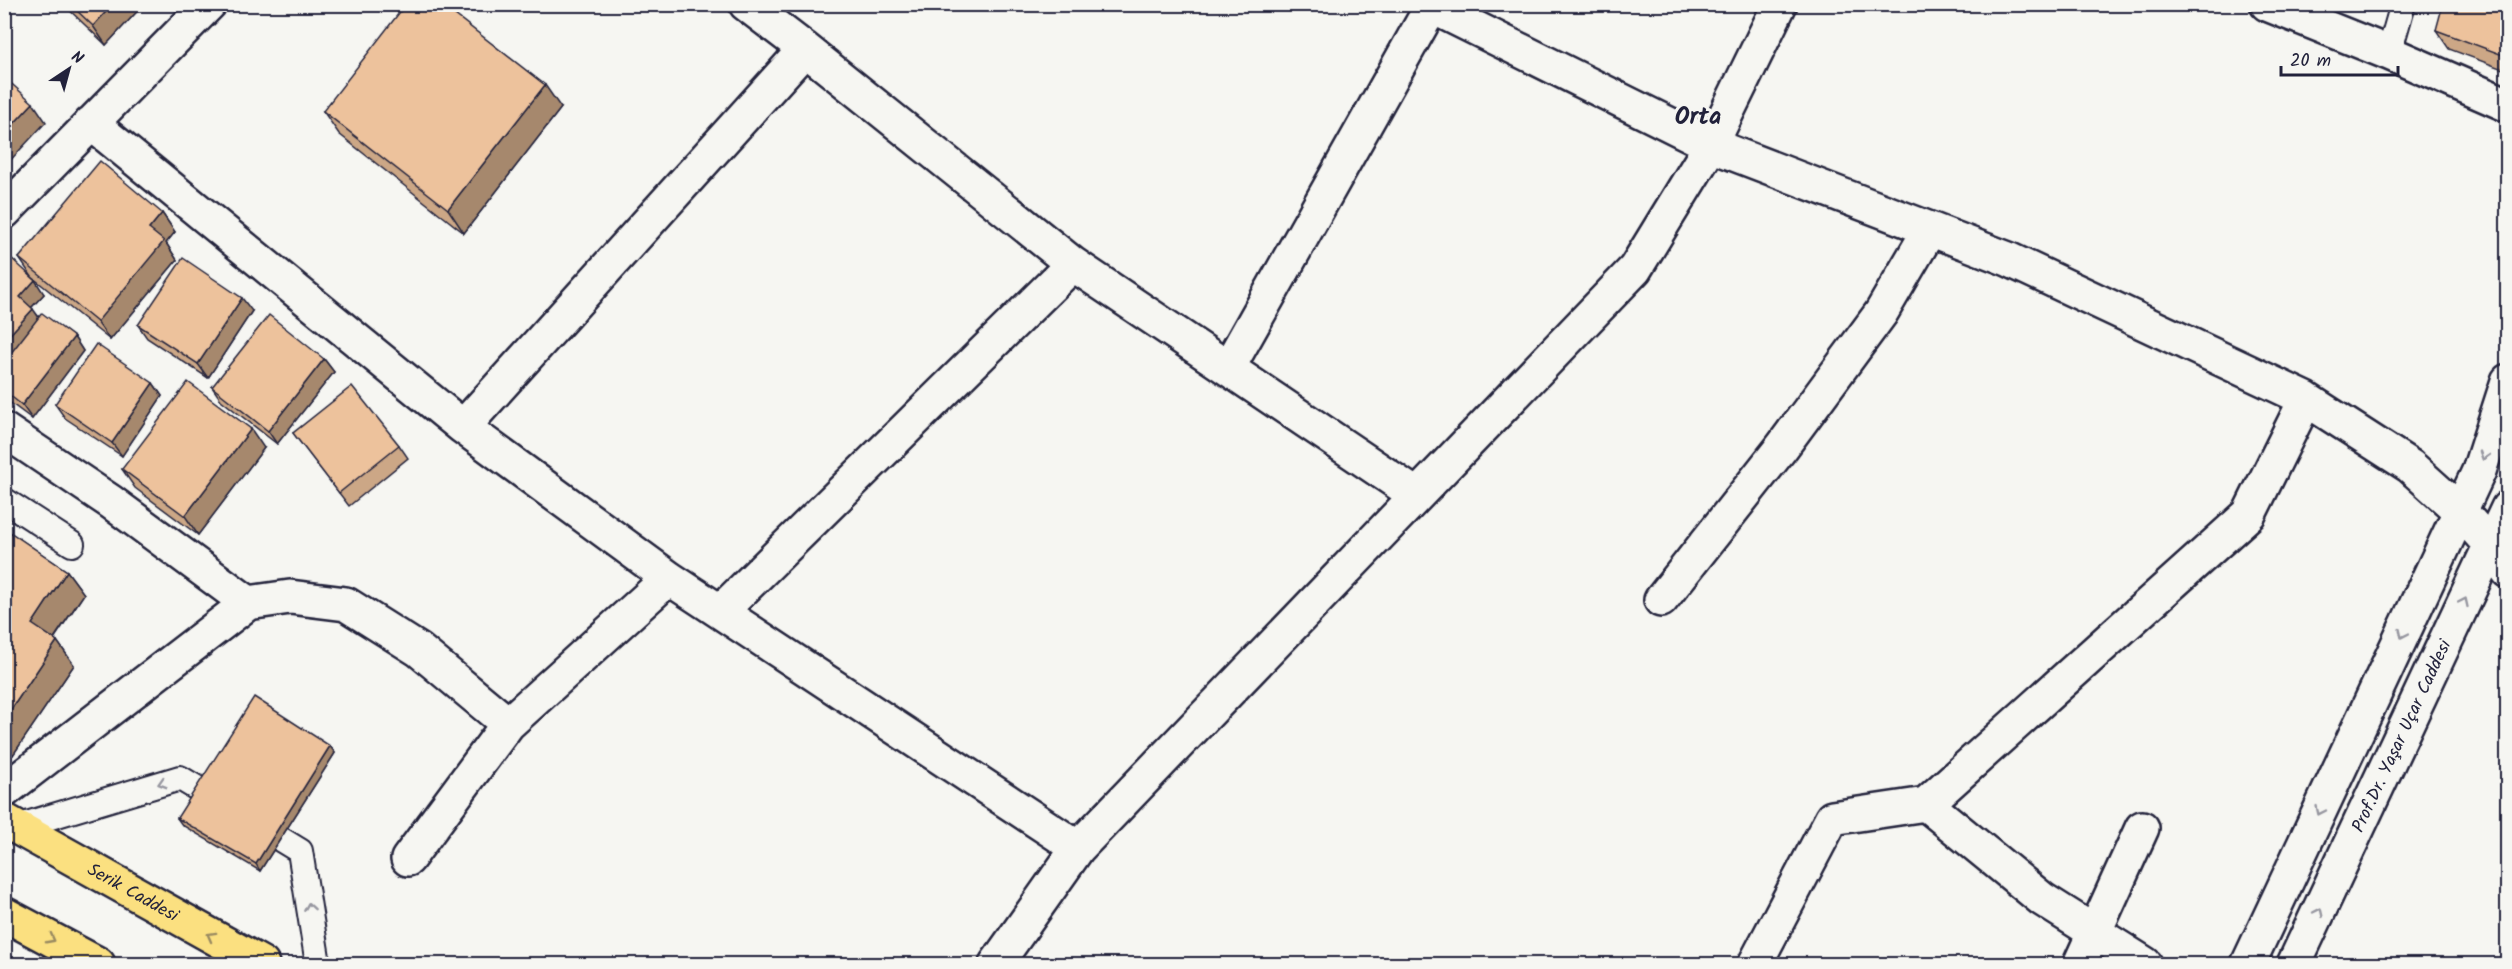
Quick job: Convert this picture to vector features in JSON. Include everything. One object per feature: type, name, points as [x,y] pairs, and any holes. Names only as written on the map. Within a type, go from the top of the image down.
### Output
[{"type":"highway","name":"Serik Caddesi","points":[[11,824],[262,964]]},
{"type":"highway","points":[[4,914],[98,964]]},
{"type":"street","points":[[4,212],[209,4]]},
{"type":"street","points":[[746,4],[1073,264],[1416,495]]},
{"type":"street","points":[[996,964],[1078,848],[1635,269],[1711,145],[1780,4]]},
{"type":"street","points":[[2267,4],[2389,53],[2508,105]]},
{"type":"street","points":[[1228,368],[1431,5],[1711,145],[2008,259],[2306,399],[2410,466],[2460,511],[2499,558]]},
{"type":"street","points":[[463,426],[805,49]]},
{"type":"street","points":[[91,123],[463,426],[669,578],[721,610],[1078,848]]},
{"type":"street","points":[[1661,600],[1782,447],[1881,313],[1930,229]]},
{"type":"street","points":[[721,610],[1073,264]]},
{"type":"street","points":[[2248,964],[2479,471],[2508,381]]},
{"type":"street","points":[[1755,964],[1832,818],[1926,804],[2249,514],[2306,399]]},
{"type":"street","points":[[4,430],[111,502],[248,603]]},
{"type":"street","name":"Prof.Dr. Yaşar Uçar Caddesi","points":[[2294,964],[2499,558],[2508,508]]},
{"type":"street","points":[[408,859],[508,724],[669,578]]},
{"type":"street","points":[[4,791],[248,603],[290,597],[346,604],[419,650],[508,724]]},
{"type":"street","points":[[1926,804],[2042,899],[2145,964]]},
{"type":"street","points":[[2080,964],[2142,828]]},
{"type":"lane","points":[[2389,53],[2403,4]]},
{"type":"lane","points":[[4,500],[72,544]]},
{"type":"lane","points":[[11,824],[180,778],[300,851],[318,964]]},
{"type":"building","points":[[70,4],[113,4],[93,26]]},
{"type":"building","points":[[406,4],[441,4],[545,85],[448,209],[323,111]]},
{"type":"building","points":[[2443,4],[2508,4],[2508,57],[2436,30]]},
{"type":"building","points":[[4,77],[33,103],[4,134]]},
{"type":"building","points":[[100,161],[162,213],[149,229],[164,241],[97,322],[19,258]]},
{"type":"building","points":[[9,256],[35,280],[20,297],[33,309],[4,341],[4,261]]},
{"type":"building","points":[[183,258],[242,298],[198,364],[138,325]]},
{"type":"building","points":[[42,313],[74,337],[22,405],[4,391],[4,362]]},
{"type":"building","points":[[269,315],[324,359],[268,431],[212,387]]},
{"type":"building","points":[[96,344],[153,383],[112,443],[55,404]]},
{"type":"building","points":[[188,382],[251,429],[185,516],[122,469]]},
{"type":"building","points":[[352,386],[399,445],[339,493],[293,433]]},
{"type":"building","points":[[4,528],[67,571],[32,624],[57,641],[4,720]]},
{"type":"building","points":[[254,697],[330,746],[256,864],[177,818]]},
{"type":"district","name":"Orta","points":[[1698,116]]}]
